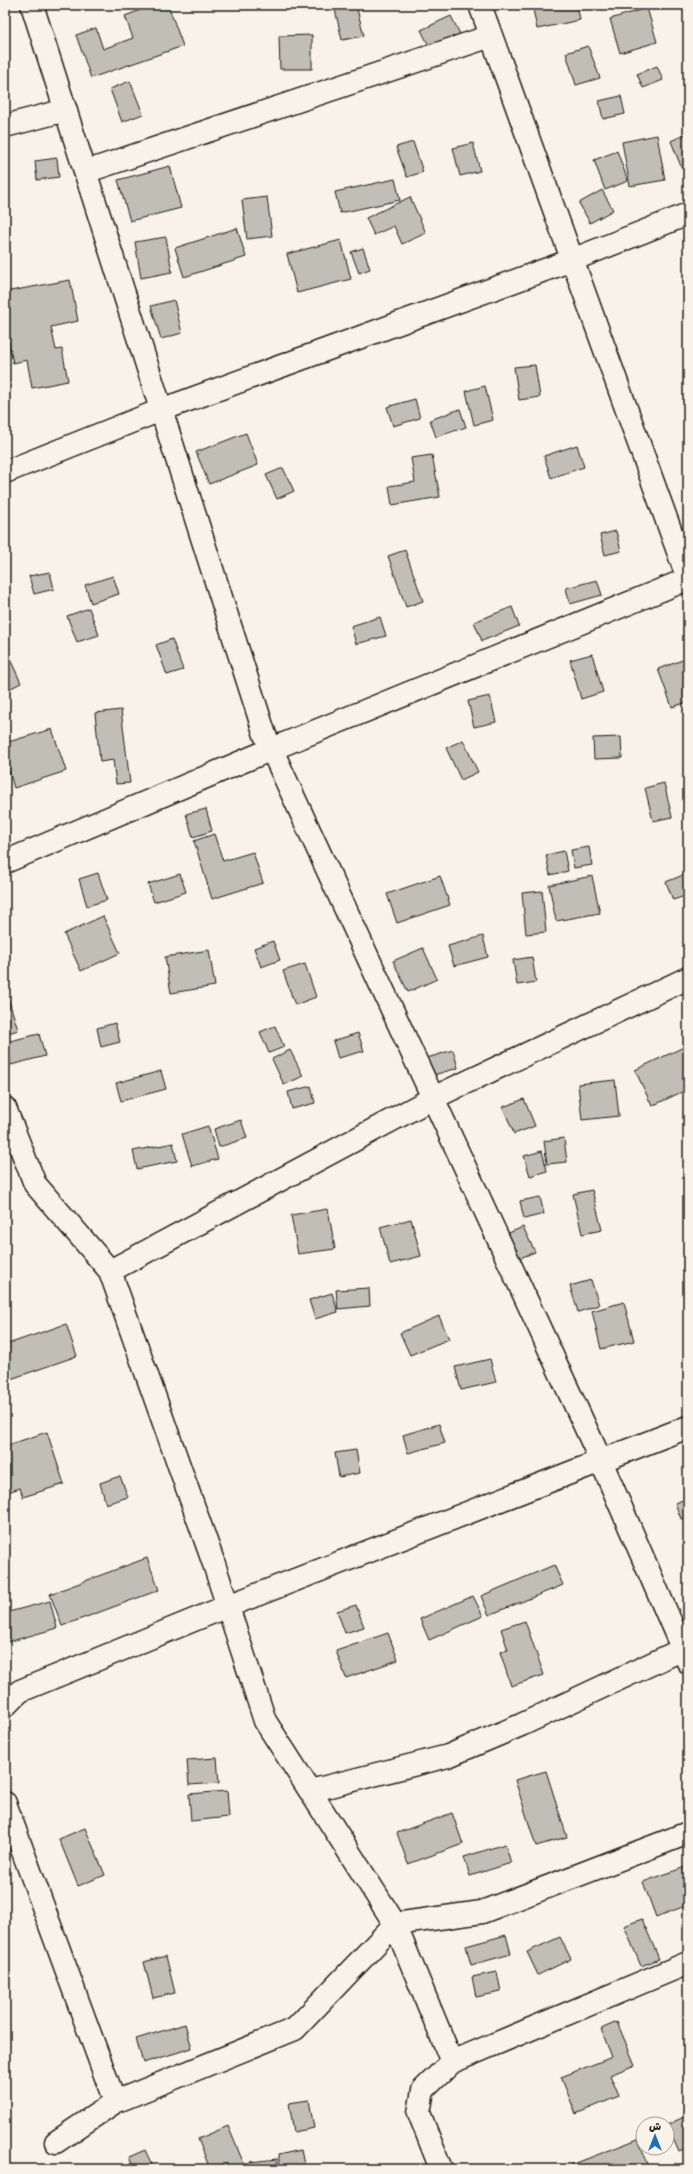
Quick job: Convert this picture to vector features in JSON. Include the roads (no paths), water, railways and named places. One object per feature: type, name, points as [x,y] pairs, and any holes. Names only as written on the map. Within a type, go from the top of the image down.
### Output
[{"type":"street","points":[[32,5],[265,735],[601,1461],[684,1656],[448,1756],[310,1791]]},
{"type":"street","points":[[5,862],[272,749],[688,579],[480,5]]},
{"type":"street","points":[[85,172],[491,36]]},
{"type":"street","points":[[5,126],[66,110]]},
{"type":"street","points":[[5,472],[161,410],[572,260],[688,214]]},
{"type":"street","points":[[110,1271],[433,1098],[688,978]]},
{"type":"street","points":[[5,1108],[35,1184],[110,1271],[228,1606],[265,1721],[394,1924],[452,2062]]},
{"type":"street","points":[[5,1706],[20,1691],[228,1606],[688,1427]]},
{"type":"street","points":[[5,1803],[115,2102]]},
{"type":"street","points":[[56,2142],[115,2102],[295,2029],[394,1924],[482,1912],[688,1832]]},
{"type":"street","points":[[441,2169],[419,2113],[423,2090],[452,2062],[688,1963]]}]
